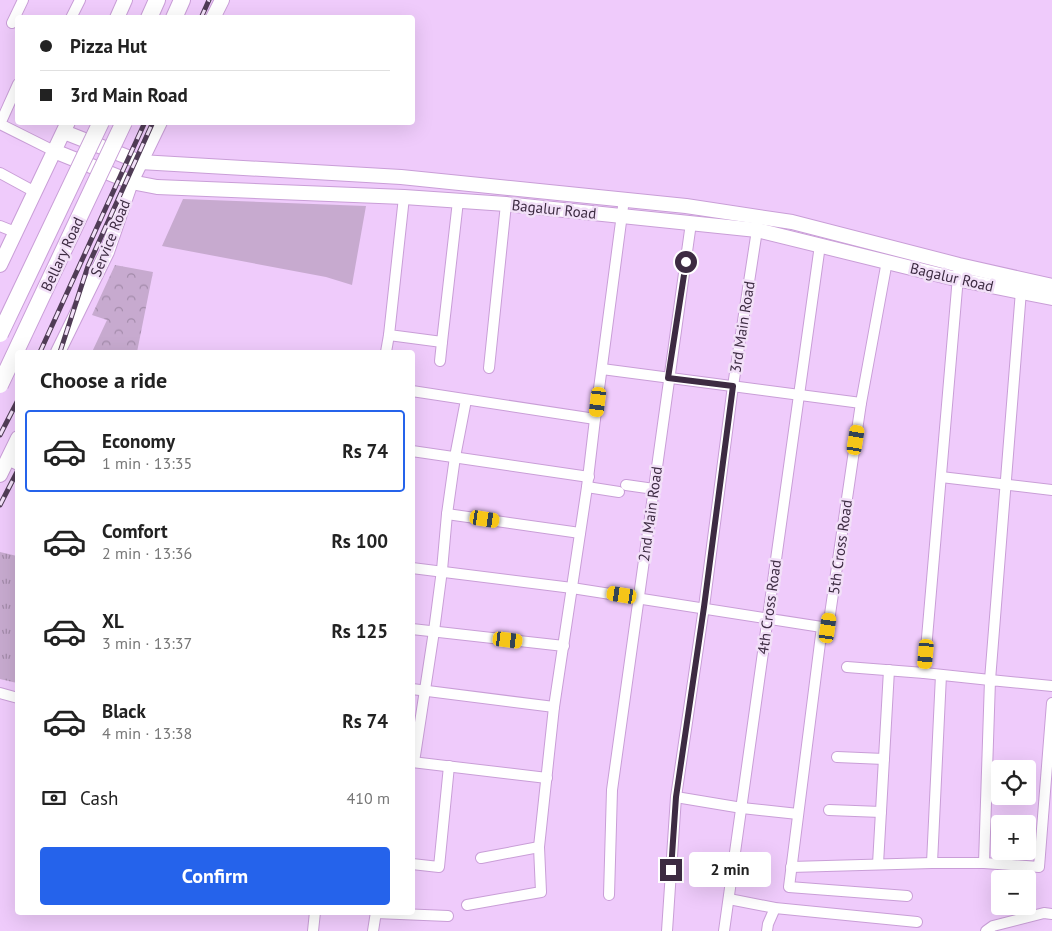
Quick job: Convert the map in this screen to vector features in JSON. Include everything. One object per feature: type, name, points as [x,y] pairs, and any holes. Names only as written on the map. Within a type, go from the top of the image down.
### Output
[{"type":"highway","points":[[150,15],[157,0]]},
{"type":"highway","points":[[175,15],[182,0]]},
{"type":"highway","name":"Bellary Road","points":[[0,334],[100,125]]},
{"type":"highway","name":"Bellary Road","points":[[16,350],[123,125]]},
{"type":"highway","name":"Bellary Road","points":[[0,384],[15,352]]},
{"type":"main road","points":[[118,15],[125,0]]},
{"type":"main road","points":[[214,15],[222,0]]},
{"type":"main road","name":"Service Road","points":[[59,350],[107,252],[131,182],[158,125]]},
{"type":"main road","points":[[0,264],[66,127]]},
{"type":"main road","name":"Bagalur Road","points":[[66,127],[140,162],[401,176],[686,206],[792,222],[959,265],[1052,286]]},
{"type":"main road","name":"Bagalur Road","points":[[54,151],[131,182],[157,186],[458,200],[757,230],[887,261],[956,280],[1052,298]]},
{"type":"main road","points":[[0,475],[12,462]]},
{"type":"street","points":[[16,15],[23,0]]},
{"type":"street","points":[[72,15],[80,0]]},
{"type":"street","points":[[12,23],[15,17]]},
{"type":"street","points":[[15,91],[0,124],[54,151]]},
{"type":"street","points":[[0,173],[35,192]]},
{"type":"street","points":[[386,350],[404,197]]},
{"type":"street","points":[[467,905],[541,892],[539,847],[554,707],[588,482],[624,199]]},
{"type":"street","points":[[440,361],[458,200]]},
{"type":"street","points":[[489,368],[506,204]]},
{"type":"street","name":"2nd Main Road","points":[[609,895],[612,790],[691,223]]},
{"type":"street","points":[[0,226],[15,232]]},
{"type":"street","name":"3rd Main Road","points":[[667,931],[676,797],[704,607],[733,386],[757,230]]},
{"type":"street","name":"4th Cross Road","points":[[724,931],[730,899],[767,617],[820,245]]},
{"type":"street","name":"5th Cross Road","points":[[887,261],[862,403],[828,628],[822,627],[789,887],[907,896]]},
{"type":"street","points":[[924,674],[956,280],[959,265]]},
{"type":"street","points":[[984,863],[990,680],[1004,485],[1021,292]]},
{"type":"street","points":[[388,335],[442,342]]},
{"type":"street","points":[[602,369],[862,403]]},
{"type":"street","points":[[415,392],[596,419]]},
{"type":"street","points":[[415,750],[434,631],[454,457],[466,400]]},
{"type":"street","points":[[415,451],[622,489],[654,489]]},
{"type":"street","points":[[941,477],[1052,490]]},
{"type":"street","points":[[446,514],[580,534]]},
{"type":"street","points":[[415,568],[442,570],[704,607],[822,627]]},
{"type":"street","points":[[415,629],[564,646]]},
{"type":"street","points":[[847,666],[1052,686]]},
{"type":"street","points":[[878,864],[888,670]]},
{"type":"street","points":[[932,863],[941,676]]},
{"type":"street","points":[[415,689],[554,707]]},
{"type":"street","points":[[0,693],[15,697]]},
{"type":"street","points":[[791,867],[984,863],[1039,867],[1052,703]]},
{"type":"street","points":[[837,757],[884,759]]},
{"type":"street","points":[[415,762],[547,778]]},
{"type":"street","points":[[415,864],[438,867],[449,766]]},
{"type":"street","points":[[676,797],[742,808],[798,814]]},
{"type":"street","points":[[828,810],[881,812]]},
{"type":"street","points":[[480,858],[539,847]]},
{"type":"street","points":[[730,899],[775,908],[917,922]]},
{"type":"street","points":[[766,931],[775,908]]},
{"type":"street","points":[[986,931],[993,926],[1035,915],[1052,914]]},
{"type":"street","points":[[313,931],[314,915]]},
{"type":"street","points":[[373,931],[376,915]]},
{"type":"street","points":[[415,915],[448,916]]},
{"type":"green space","points":[[183,199],[366,206],[352,285],[326,277],[162,246]]},
{"type":"green space","points":[[115,265],[153,272],[137,350],[93,350],[107,320],[92,315]]},
{"type":"green space","points":[[0,552],[15,556],[15,683],[0,679]]},
{"type":"railway","points":[[202,15],[209,0]]},
{"type":"railway","points":[[41,350],[144,125]]},
{"type":"railway","points":[[61,350],[88,266],[152,125]]},
{"type":"railway","points":[[0,435],[15,406]]},
{"type":"railway","points":[[0,505],[15,476]]},
{"type":"route","points":[[671,870],[676,797],[704,607],[733,386],[668,378],[686,262]]}]
